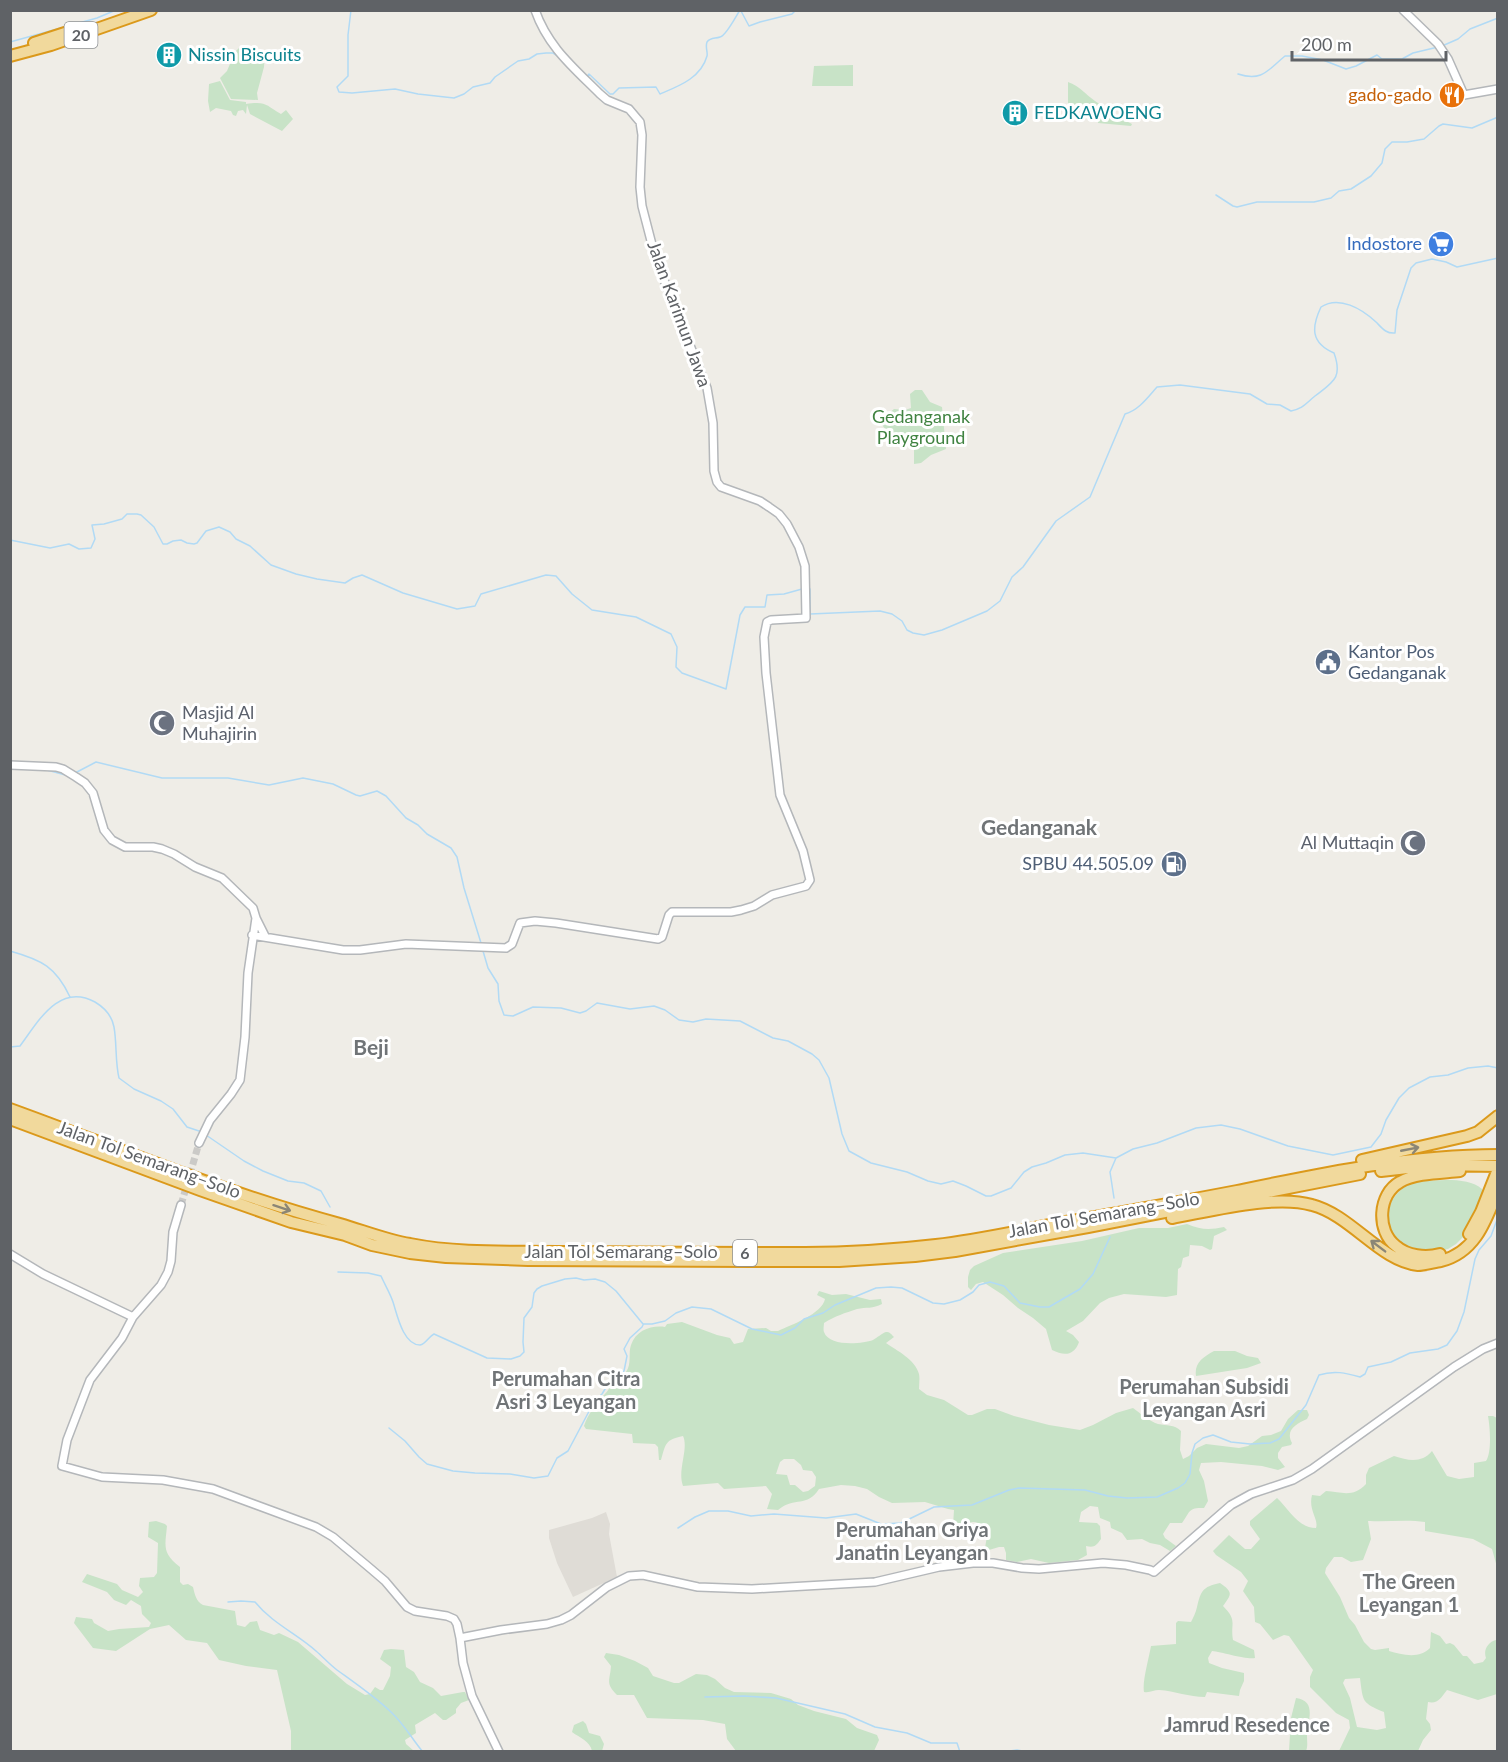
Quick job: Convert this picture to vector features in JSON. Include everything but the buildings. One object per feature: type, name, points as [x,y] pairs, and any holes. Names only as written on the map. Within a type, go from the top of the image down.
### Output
[{"type":"highway","name":"20","points":[[10,49],[70,32],[133,10]]},
{"type":"highway","name":"20","points":[[10,56],[51,45],[151,10]]},
{"type":"highway","name":"Jalan Tol Semarang–Solo","points":[[10,1109],[288,1210],[391,1240],[434,1248],[477,1251],[837,1253],[908,1248],[939,1245],[1313,1175],[1428,1157],[1496,1163]]},
{"type":"highway","points":[[1313,1175],[1340,1165],[1467,1136],[1485,1127],[1497,1116]]},
{"type":"highway","name":"Jalan Tol Semarang–Solo","points":[[10,1119],[291,1222],[345,1235],[372,1245],[410,1253],[447,1257],[528,1260],[855,1260],[915,1256],[1088,1227],[1372,1172],[1434,1165],[1496,1163]]},
{"type":"highway","points":[[1496,1163],[1473,1230],[1455,1248],[1431,1257],[1411,1254],[1394,1245],[1387,1237],[1382,1212],[1384,1200],[1391,1189],[1400,1182],[1414,1177],[1496,1163]]},
{"type":"highway","points":[[1088,1227],[1118,1226],[1278,1201],[1301,1202],[1324,1208],[1349,1223],[1383,1250],[1400,1260],[1420,1265],[1449,1259],[1471,1244],[1485,1222],[1497,1190]]},
{"type":"street","name":"Jalan Karimun Jawa","points":[[265,936],[343,950],[406,944],[510,947],[518,925],[526,922],[556,923],[658,939],[662,937],[672,912],[741,910],[772,896],[808,884],[810,876],[803,851],[780,795],[764,636],[767,622],[771,620],[806,618],[805,566],[799,547],[779,514],[760,501],[721,487],[717,482],[714,471],[713,423],[707,388],[656,260],[642,206],[640,122],[629,109],[600,94],[556,50],[545,35],[535,10]]},
{"type":"street","points":[[1403,10],[1440,47],[1464,95],[1497,89]]},
{"type":"street","points":[[10,765],[50,766],[63,770],[85,783],[93,793],[104,830],[114,842],[125,847],[162,849],[195,867],[222,878],[253,908],[265,936]]},
{"type":"street","points":[[199,1143],[212,1116],[240,1080],[252,935],[256,918]]},
{"type":"street","points":[[252,935],[265,936]]},
{"type":"street","points":[[181,1205],[173,1232],[168,1272],[161,1285],[133,1317],[122,1338],[90,1380],[67,1440],[62,1466],[102,1477],[164,1480],[213,1490],[316,1527],[333,1537],[385,1581],[407,1608],[452,1618],[456,1621],[463,1663],[472,1696],[499,1752]]},
{"type":"street","points":[[10,1254],[43,1274],[133,1317]]},
{"type":"street","points":[[460,1638],[561,1620],[607,1587],[628,1576],[643,1575],[698,1587],[752,1588],[875,1582],[939,1567],[973,1563],[998,1563],[1030,1569],[1112,1563],[1154,1572],[1231,1504],[1251,1494],[1293,1480],[1312,1469],[1454,1367],[1497,1343]]},
{"type":"shaded area","points":[[606,1512],[610,1524],[609,1534],[617,1577],[573,1597],[557,1563],[549,1538],[549,1530]]},
{"type":"green space","points":[[239,48],[243,53],[254,55],[265,50],[264,67],[257,93],[258,100],[231,99],[220,78],[227,71]]},
{"type":"green space","points":[[853,65],[853,86],[812,86],[814,66]]},
{"type":"green space","points":[[220,81],[230,100],[246,102],[246,104],[262,103],[281,114],[286,110],[293,119],[282,131],[250,114],[247,105],[246,114],[243,110],[238,111],[236,116],[231,111],[216,108],[210,112],[209,84]]},
{"type":"green space","points":[[1068,82],[1132,124],[1131,126],[1098,123],[1097,111],[1094,109],[1083,105],[1068,105]]},
{"type":"green space","name":"Gedanganak Playground","points":[[915,390],[922,390],[930,402],[942,407],[946,449],[931,455],[921,463],[914,464],[914,449],[896,440],[875,414],[881,410],[888,414],[894,409],[911,408],[910,394]]},
{"type":"green space","points":[[1417,1181],[1469,1182],[1482,1189],[1482,1196],[1466,1234],[1448,1249],[1429,1253],[1398,1246],[1389,1230],[1386,1218],[1394,1197],[1405,1187]]},
{"type":"green space","points":[[1187,1224],[1206,1229],[1224,1227],[1227,1230],[1214,1236],[1210,1250],[1202,1246],[1190,1245],[1189,1256],[1183,1258],[1181,1267],[1178,1269],[1177,1295],[1166,1297],[1124,1294],[1109,1298],[1100,1303],[1083,1321],[1066,1331],[1079,1342],[1077,1347],[1068,1354],[1052,1350],[1046,1329],[1003,1295],[983,1282],[976,1284],[971,1290],[968,1287],[970,1270],[974,1266],[1003,1253],[1082,1241],[1139,1228],[1168,1228]]},
{"type":"green space","points":[[819,1291],[870,1300],[881,1299],[882,1304],[879,1306],[857,1309],[824,1323],[824,1332],[827,1337],[839,1342],[854,1343],[873,1340],[886,1332],[889,1333],[894,1337],[886,1343],[905,1356],[917,1369],[919,1389],[927,1395],[944,1400],[968,1415],[995,1409],[1049,1425],[1080,1430],[1116,1413],[1133,1408],[1155,1423],[1173,1426],[1181,1431],[1180,1450],[1183,1459],[1206,1444],[1239,1448],[1248,1446],[1262,1436],[1281,1431],[1288,1419],[1298,1410],[1307,1410],[1309,1415],[1291,1431],[1291,1445],[1282,1447],[1278,1453],[1278,1458],[1285,1467],[1278,1470],[1221,1462],[1201,1463],[1199,1470],[1208,1501],[1204,1508],[1195,1508],[1190,1511],[1182,1523],[1170,1523],[1163,1534],[1176,1546],[1170,1551],[1142,1539],[1127,1540],[1122,1533],[1111,1528],[1110,1522],[1100,1518],[1098,1507],[1090,1506],[1081,1512],[1079,1522],[1097,1523],[1100,1526],[1101,1539],[1095,1546],[1086,1546],[1087,1555],[1078,1560],[1049,1563],[1031,1559],[1017,1562],[1006,1560],[1004,1547],[989,1550],[985,1548],[988,1530],[981,1525],[972,1522],[961,1527],[953,1525],[954,1510],[925,1502],[892,1503],[867,1489],[855,1486],[841,1485],[819,1489],[810,1498],[790,1503],[778,1510],[767,1509],[772,1494],[766,1486],[724,1489],[718,1483],[683,1486],[681,1473],[685,1447],[683,1436],[667,1443],[661,1460],[659,1460],[658,1447],[655,1444],[633,1443],[632,1434],[586,1429],[584,1426],[592,1409],[615,1380],[626,1372],[629,1366],[631,1345],[641,1332],[682,1322],[730,1338],[734,1344],[743,1342],[748,1329],[766,1328],[778,1331],[812,1314],[825,1299],[817,1295]],"holes":[[[784,1459],[794,1459],[803,1470],[812,1471],[816,1477],[815,1486],[808,1491],[803,1492],[795,1485],[790,1485],[787,1475],[776,1474],[780,1462]]]},
{"type":"green space","points":[[1214,1351],[1235,1351],[1258,1358],[1261,1363],[1247,1368],[1196,1376],[1196,1367],[1200,1361]]},
{"type":"green space","points":[[1488,1416],[1497,1418],[1497,1567],[1492,1549],[1473,1539],[1425,1531],[1425,1522],[1368,1521],[1371,1539],[1363,1560],[1351,1562],[1342,1557],[1334,1557],[1325,1573],[1340,1597],[1349,1618],[1371,1649],[1389,1648],[1389,1651],[1399,1654],[1421,1654],[1430,1648],[1431,1632],[1440,1636],[1446,1644],[1454,1645],[1474,1664],[1483,1662],[1486,1658],[1487,1647],[1493,1641],[1498,1641],[1497,1694],[1478,1700],[1447,1690],[1437,1701],[1428,1702],[1426,1719],[1431,1730],[1418,1751],[1339,1751],[1350,1728],[1349,1720],[1336,1713],[1310,1687],[1313,1670],[1289,1636],[1284,1635],[1273,1640],[1260,1624],[1255,1622],[1254,1607],[1243,1591],[1248,1581],[1241,1572],[1213,1551],[1229,1535],[1245,1549],[1251,1549],[1260,1539],[1250,1525],[1250,1521],[1277,1498],[1304,1525],[1316,1528],[1311,1505],[1312,1495],[1320,1496],[1326,1491],[1352,1493],[1357,1491],[1366,1484],[1369,1468],[1394,1456],[1415,1460],[1424,1458],[1432,1451],[1447,1476],[1459,1479],[1474,1477],[1474,1463],[1486,1461],[1488,1457],[1490,1439]],"holes":[[[1360,1678],[1365,1701],[1384,1712],[1386,1728],[1377,1730],[1357,1727],[1350,1698],[1343,1683],[1345,1679]]]},
{"type":"green space","points":[[156,1521],[167,1526],[166,1549],[170,1558],[180,1567],[180,1582],[193,1587],[197,1600],[203,1605],[235,1611],[237,1625],[245,1627],[250,1622],[257,1621],[260,1630],[274,1635],[279,1633],[298,1642],[347,1684],[365,1695],[370,1694],[375,1687],[383,1690],[390,1676],[391,1667],[380,1659],[384,1650],[404,1650],[406,1667],[414,1672],[420,1682],[433,1688],[441,1696],[465,1692],[469,1700],[461,1703],[456,1713],[446,1720],[435,1713],[415,1725],[416,1733],[405,1740],[414,1751],[291,1751],[291,1731],[277,1670],[219,1660],[207,1643],[186,1640],[169,1625],[150,1629],[116,1651],[93,1648],[74,1623],[76,1617],[92,1619],[94,1623],[108,1631],[149,1627],[151,1623],[142,1614],[141,1606],[131,1600],[126,1605],[114,1600],[107,1592],[82,1582],[87,1574],[117,1584],[122,1590],[138,1597],[143,1592],[139,1586],[140,1578],[154,1577],[157,1573],[158,1543],[148,1537],[149,1522]]},
{"type":"green space","points":[[1220,1583],[1230,1593],[1223,1606],[1232,1619],[1233,1640],[1254,1650],[1255,1658],[1212,1651],[1208,1658],[1209,1663],[1244,1673],[1239,1696],[1207,1692],[1205,1697],[1159,1690],[1144,1692],[1151,1646],[1176,1644],[1176,1623],[1178,1621],[1191,1622],[1203,1590]]},
{"type":"green space","points":[[606,1653],[635,1661],[648,1668],[653,1676],[674,1683],[679,1683],[696,1674],[707,1675],[734,1692],[771,1693],[791,1699],[798,1705],[814,1711],[846,1719],[857,1728],[877,1735],[879,1740],[874,1751],[736,1751],[727,1739],[725,1724],[703,1720],[647,1718],[634,1695],[617,1695],[611,1688],[609,1682],[611,1666],[604,1657]]},
{"type":"green space","points":[[1296,1698],[1307,1703],[1310,1713],[1306,1751],[1289,1751],[1291,1718]]},
{"type":"green space","points":[[583,1721],[589,1733],[600,1736],[604,1744],[602,1751],[592,1751],[587,1742],[572,1732],[574,1725]]},
{"type":"waterway","points":[[10,42],[97,18],[116,10]]},
{"type":"waterway","points":[[351,10],[348,35],[348,76],[337,87],[339,92],[395,89],[454,98],[473,87],[490,83],[518,61],[546,53],[553,53],[561,58]]},
{"type":"waterway","points":[[586,78],[589,74],[610,94],[619,88],[656,87],[660,94],[675,88],[695,76],[707,56],[707,42],[722,36],[740,10]]},
{"type":"waterway","points":[[741,11],[749,26],[792,14],[796,10]]},
{"type":"waterway","points":[[1442,46],[1458,39],[1470,29],[1498,18]]},
{"type":"waterway","points":[[1238,74],[1259,76],[1285,56],[1323,60],[1346,69],[1377,55],[1382,59],[1402,59],[1413,53],[1438,47]]},
{"type":"waterway","points":[[1216,195],[1237,207],[1257,202],[1314,202],[1331,198],[1339,191],[1351,189],[1371,176],[1382,163],[1385,149],[1392,142],[1424,139],[1443,124],[1472,128],[1498,117]]},
{"type":"waterway","points":[[807,588],[810,589],[810,614],[880,611],[892,614],[902,621],[907,630],[924,635],[987,611],[1000,601],[1012,577],[1023,567],[1056,521],[1090,497],[1125,414],[1139,406],[1157,387],[1180,385],[1250,394],[1267,404],[1280,405],[1291,411],[1299,409],[1331,383],[1337,374],[1337,361],[1334,353],[1321,345],[1315,334],[1321,307],[1335,302],[1350,305],[1364,312],[1387,332],[1395,333],[1397,310],[1411,268],[1416,263],[1432,259],[1457,267],[1498,258]]},
{"type":"waterway","points":[[10,540],[50,548],[69,544],[79,549],[91,548],[95,539],[92,525],[122,519],[127,514],[137,514],[154,527],[163,544],[181,540],[194,544],[206,531],[219,527],[250,546],[271,565],[296,574],[345,583],[362,575],[403,593],[457,609],[475,606],[481,594],[546,575],[556,576],[572,594],[592,610],[636,617],[671,634],[677,647],[676,667],[682,673],[726,689],[740,615],[745,607],[765,607],[767,595],[784,594],[802,589]]},
{"type":"waterway","points":[[75,773],[96,762],[162,778],[228,778],[269,785],[303,778],[333,784],[360,796],[377,791],[386,796],[406,818],[451,848],[457,857],[481,943]]},
{"type":"waterway","points":[[47,770],[69,776]]},
{"type":"waterway","points":[[10,951],[47,966],[59,978],[70,997]]},
{"type":"waterway","points":[[483,951],[488,968],[498,984],[499,1001],[504,1015],[513,1016],[533,1007],[561,1008],[580,1013],[597,1003],[630,1009],[654,1006],[665,1010],[679,1020],[740,1021],[773,1038],[788,1041],[812,1054],[819,1060],[829,1078],[842,1134],[849,1151],[871,1163],[941,1184],[953,1181],[986,1196],[991,1196],[1011,1188],[1024,1172],[1032,1167],[1065,1155],[1083,1153],[1116,1158]]},
{"type":"waterway","points":[[10,1047],[20,1046],[42,1016],[60,1001],[71,997],[82,997],[95,1002],[112,1019],[119,1078],[134,1089],[173,1109],[187,1127],[202,1132]]},
{"type":"waterway","points":[[1114,1198],[1110,1172],[1116,1158],[1133,1149],[1157,1143],[1196,1128],[1221,1125],[1240,1129],[1288,1146],[1333,1155],[1371,1147],[1381,1134],[1399,1098],[1409,1088],[1430,1077],[1448,1075],[1468,1068],[1488,1066],[1498,1068]]},
{"type":"waterway","points":[[206,1135],[263,1171],[288,1181],[304,1183],[321,1191],[330,1207]]},
{"type":"waterway","points":[[678,1528],[709,1511],[728,1511],[751,1516],[774,1514],[826,1518],[856,1514],[881,1524],[901,1523],[934,1507],[972,1505],[1019,1488],[1085,1490],[1127,1498],[1157,1497],[1185,1483],[1190,1474],[1195,1444],[1203,1438],[1213,1435],[1231,1442],[1250,1444],[1270,1443],[1279,1439],[1306,1405],[1319,1375],[1335,1372],[1360,1377],[1365,1374],[1368,1367],[1391,1362],[1410,1353],[1438,1349],[1447,1345],[1457,1331],[1464,1312],[1475,1259],[1479,1250],[1491,1236],[1498,1217]]},
{"type":"waterway","points":[[338,1272],[381,1276],[405,1335],[414,1344],[420,1345],[434,1334],[487,1358],[511,1359],[524,1352],[524,1318],[532,1307],[534,1293],[542,1286],[565,1279],[595,1279],[605,1282],[616,1291],[643,1324],[665,1321],[676,1313],[692,1307],[711,1309],[752,1329],[781,1335],[795,1328],[804,1319],[823,1313],[835,1305],[876,1288],[902,1288],[933,1303],[944,1304],[960,1300],[979,1285],[990,1282],[1004,1286],[1020,1303],[1049,1307],[1080,1289],[1093,1274],[1110,1237]]},
{"type":"waterway","points":[[389,1428],[427,1464],[453,1471],[510,1474],[534,1478],[548,1476],[557,1458],[568,1451],[595,1400],[610,1381],[624,1371],[627,1356],[624,1349],[630,1338],[643,1325]]},
{"type":"waterway","points":[[228,1602],[255,1602],[269,1616],[385,1706],[400,1721],[423,1752]]},
{"type":"waterway","points":[[705,1697],[776,1698],[845,1714],[875,1727],[907,1733],[931,1743],[957,1743],[960,1752]]},
{"type":"waterway","points":[[1002,1752],[1017,1750],[1028,1752]]},
{"type":"tunnel","points":[[181,1205],[199,1143]]},
{"type":"place","name":"Nissin Biscuits","points":[[169,55]]},
{"type":"place","name":"gado-gado","points":[[1452,95]]},
{"type":"place","name":"FEDKAWOENG","points":[[1015,113]]},
{"type":"place","name":"Indostore","points":[[1441,244]]},
{"type":"place","name":"Kantor Pos Gedanganak","points":[[1328,662]]},
{"type":"place","name":"Masjid Al Muhajirin","points":[[162,723]]},
{"type":"place","name":"Al Muttaqin","points":[[1413,843]]},
{"type":"place","name":"SPBU 44.505.09","points":[[1174,864]]},
{"type":"district","name":"Gedanganak","points":[[1039,828]]},
{"type":"district","name":"Beji","points":[[371,1048]]},
{"type":"district","name":"Perumahan Citra Asri 3 Leyangan","points":[[566,1390]]},
{"type":"district","name":"Perumahan Subsidi Leyangan Asri","points":[[1204,1398]]},
{"type":"district","name":"Perumahan Griya Janatin Leyangan","points":[[912,1542]]},
{"type":"district","name":"The Green Leyangan 1","points":[[1409,1594]]},
{"type":"district","name":"Jamrud Resedence","points":[[1247,1725]]}]
